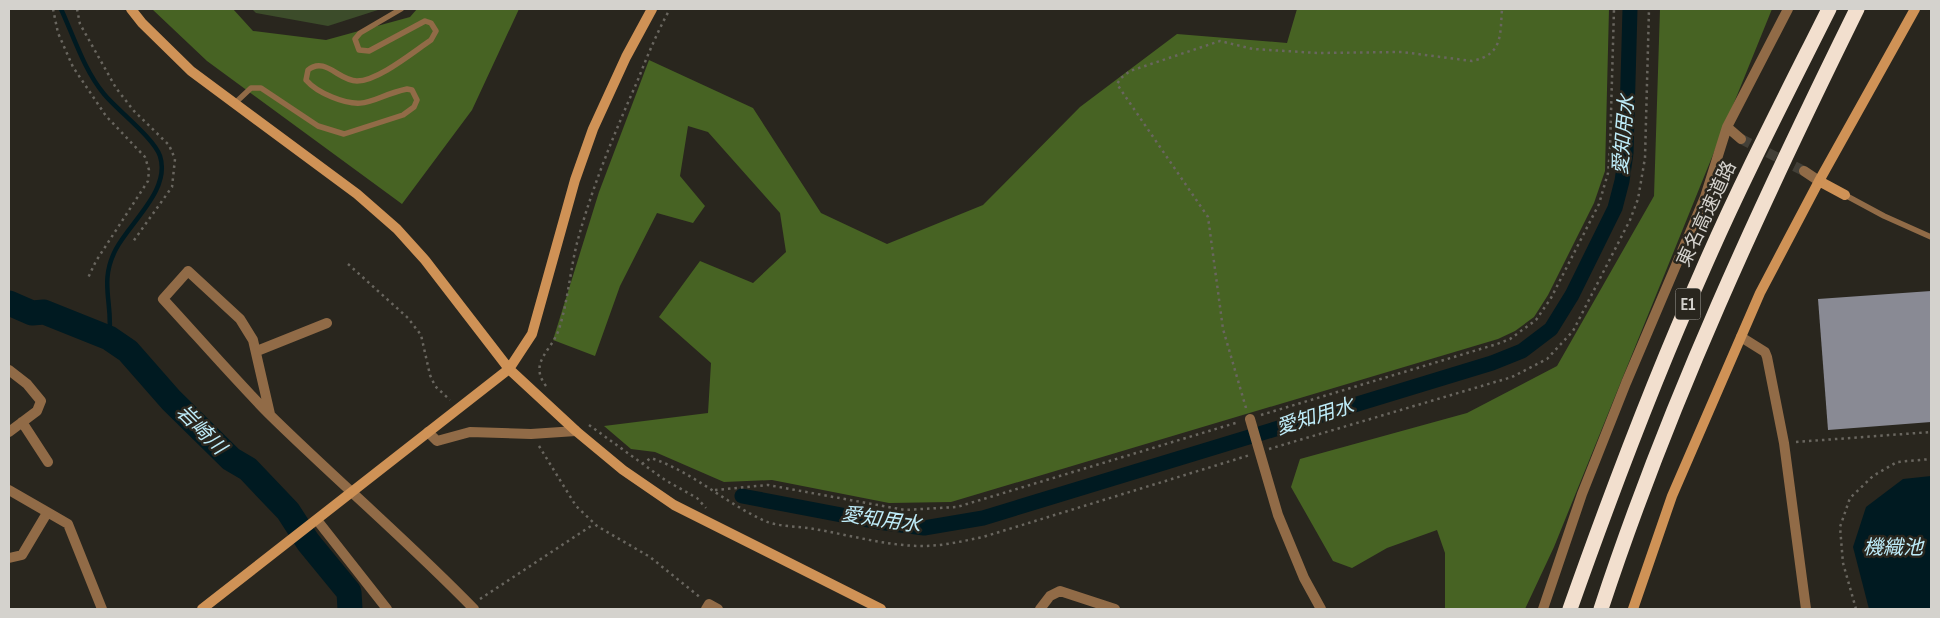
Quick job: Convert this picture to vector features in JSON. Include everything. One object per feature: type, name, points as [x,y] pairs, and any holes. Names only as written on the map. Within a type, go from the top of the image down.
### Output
[{"type":"highway","name":"東名高速道路","points":[[1570,609],[1644,409],[1701,274],[1766,135],[1829,9]]},
{"type":"highway","name":"E1","points":[[1600,609],[1664,432],[1786,153],[1857,9]]},
{"type":"street","points":[[131,9],[142,23],[191,71],[357,194],[397,229],[426,260],[509,369],[576,431],[623,470],[674,505],[881,609]]},
{"type":"street","points":[[202,609],[509,369],[532,334],[574,180],[593,129],[626,58],[652,9]]},
{"type":"street","points":[[1543,609],[1582,494],[1626,383],[1705,197],[1727,127],[1788,9]]},
{"type":"street","points":[[1633,609],[1672,496],[1760,293],[1819,181],[1915,9]]},
{"type":"street","points":[[1727,127],[1741,139]]},
{"type":"street","points":[[1804,171],[1845,195]]},
{"type":"street","points":[[270,414],[257,351],[240,319],[188,270],[163,298],[270,414],[353,491],[379,520],[472,607]]},
{"type":"street","points":[[257,351],[327,323]]},
{"type":"street","points":[[1741,337],[1765,352],[1767,357],[1784,443],[1806,609]]},
{"type":"street","points":[[9,370],[27,384],[41,401],[38,411],[9,432]]},
{"type":"street","points":[[1250,419],[1278,515],[1304,578],[1320,609]]},
{"type":"street","points":[[22,422],[48,462]]},
{"type":"street","points":[[428,432],[437,441],[470,432],[531,434],[576,431]]},
{"type":"street","points":[[9,490],[68,524],[102,609]]},
{"type":"street","points":[[9,558],[22,555],[47,513]]},
{"type":"street","points":[[315,521],[387,609]]},
{"type":"street","points":[[1040,609],[1050,596],[1060,591],[1115,609]]},
{"type":"street","points":[[707,607],[718,609]]},
{"type":"lane","points":[[234,104],[251,88],[261,88],[318,126],[344,134],[410,111],[417,100],[412,90],[407,89],[360,105],[352,104],[323,93],[306,80],[308,70],[313,66],[320,65],[350,81],[364,81],[431,40],[436,31],[431,23],[425,21],[369,51],[359,50],[355,40],[360,33],[401,9]]},
{"type":"lane","points":[[1845,195],[1884,216],[1931,237]]},
{"type":"path","points":[[53,9],[58,33],[73,67],[106,116],[145,157],[149,170],[148,181],[96,261],[87,280]]},
{"type":"path","points":[[77,9],[80,24],[116,88],[134,111],[169,145],[175,159],[172,187],[132,243]]},
{"type":"path","points":[[551,390],[545,384],[538,371],[539,363],[552,344],[559,329],[578,242],[602,166],[653,43],[670,9]]},
{"type":"path","points":[[1250,419],[1223,329],[1208,217],[1123,93],[1118,84],[1121,78],[1130,72],[1220,41],[1253,49],[1318,53],[1402,52],[1472,61],[1483,59],[1495,52],[1500,34],[1502,9]]},
{"type":"path","points":[[714,490],[768,485],[905,510],[956,507],[1510,339],[1536,320],[1551,298],[1599,204],[1608,173],[1614,9]]},
{"type":"path","points":[[642,464],[652,458],[664,463],[767,522],[879,542],[904,545],[932,545],[983,537],[1512,377],[1547,359],[1561,345],[1583,312],[1630,220],[1638,199],[1645,158],[1649,9]]},
{"type":"path","points":[[348,264],[408,318],[421,335],[430,375],[435,386],[457,410]]},
{"type":"path","points":[[584,420],[665,480],[697,498],[706,507],[702,519]]},
{"type":"path","points":[[1784,443],[1931,432]]},
{"type":"path","points":[[531,434],[576,506],[594,524],[650,557],[707,607]]},
{"type":"path","points":[[1856,609],[1843,563],[1840,527],[1850,498],[1873,476],[1897,462],[1931,459]]},
{"type":"path","points":[[472,607],[594,524]]},
{"type":"green space","points":[[152,9],[233,9],[253,31],[326,40],[410,17],[417,9],[519,9],[472,110],[402,204],[207,61]]},
{"type":"green space","points":[[252,9],[381,9],[328,26],[256,13]]},
{"type":"green space","points":[[1297,9],[1609,9],[1605,171],[1594,203],[1548,295],[1534,317],[1515,331],[1498,339],[951,502],[889,503],[772,480],[724,482],[655,452],[631,449],[604,426],[708,413],[711,363],[659,317],[700,261],[753,283],[786,252],[780,213],[708,132],[688,126],[680,176],[705,206],[693,223],[657,213],[620,286],[595,356],[553,340],[599,192],[649,60],[753,108],[821,213],[887,244],[983,205],[1080,107],[1177,34],[1287,43]]},
{"type":"green space","points":[[1660,9],[1772,9],[1554,547],[1525,609],[1445,609],[1445,553],[1437,530],[1387,548],[1352,568],[1333,561],[1291,487],[1300,459],[1467,413],[1557,366],[1654,196]]},
{"type":"water","name":"機織池","points":[[1931,476],[1931,609],[1869,609],[1853,547],[1866,507],[1903,479]]},
{"type":"building","points":[[1931,291],[1931,422],[1828,430],[1818,299]]},
{"type":"waterway","points":[[61,9],[85,64],[97,85],[110,101],[151,141],[160,156],[162,169],[155,193],[122,239],[111,261],[107,283],[110,315],[109,338]]},
{"type":"waterway","name":"愛知用水","points":[[742,496],[878,522],[924,528],[983,518],[1492,363],[1522,351],[1551,329],[1572,295],[1615,208],[1622,181],[1626,153],[1630,9]]},
{"type":"waterway","name":"岩崎川","points":[[9,303],[32,313],[44,312],[109,338],[128,351],[171,400],[231,459],[248,469],[288,511],[308,542],[349,592],[350,609]]},
{"type":"tunnel","points":[[1741,139],[1804,171]]}]
